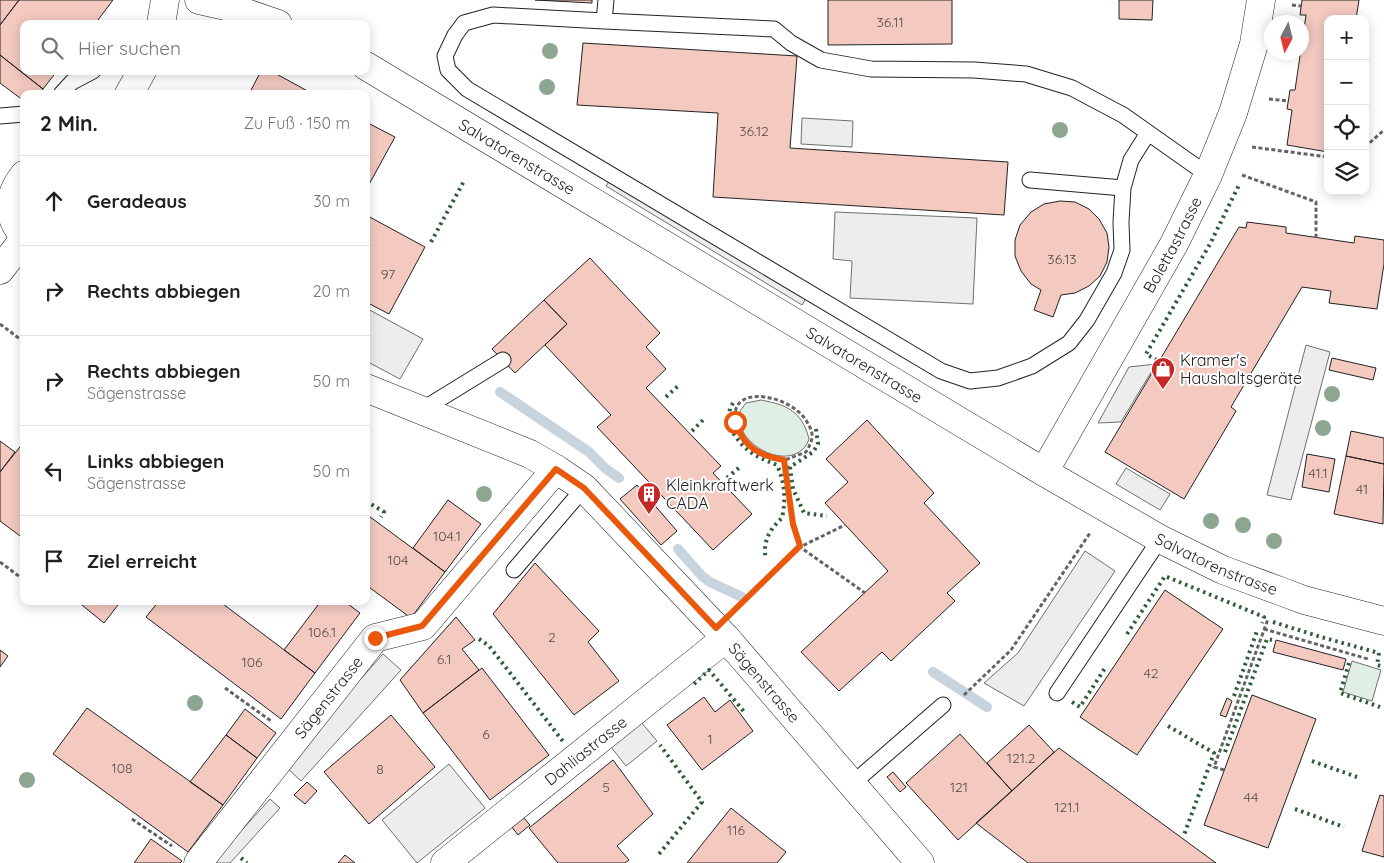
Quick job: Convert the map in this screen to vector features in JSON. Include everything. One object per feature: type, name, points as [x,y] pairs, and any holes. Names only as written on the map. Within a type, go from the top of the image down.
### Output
[{"type":"street","points":[[162,20],[165,0]]},
{"type":"street","points":[[199,0],[226,6],[266,20]]},
{"type":"street","name":"Bolettastrasse","points":[[1044,472],[1174,244],[1221,174],[1234,113],[1254,44],[1261,0]]},
{"type":"street","name":"Salvatorenstrasse","points":[[370,68],[1044,472],[1160,539],[1223,570],[1304,600],[1384,621]]},
{"type":"street","points":[[131,90],[140,75]]},
{"type":"street","points":[[13,177],[11,212],[20,231]]},
{"type":"street","points":[[0,270],[20,243]]},
{"type":"street","name":"Sägenstrasse","points":[[370,390],[530,454],[584,488],[721,633],[920,863]]},
{"type":"street","name":"Sägenstrasse","points":[[198,863],[375,638],[422,626],[556,469]]},
{"type":"street","name":"Dahliastrasse","points":[[446,863],[721,633]]},
{"type":"lane","points":[[604,21],[606,0]]},
{"type":"lane","points":[[1148,133],[1131,160],[1123,188],[1122,250],[1114,273],[1087,320],[1069,343],[1032,366],[998,378],[970,380],[941,371],[467,89],[448,70],[445,56],[455,35],[464,23],[493,15],[774,29],[791,43],[821,60],[871,69],[974,70],[1026,74],[1072,88],[1122,115],[1148,133],[1221,174]]},
{"type":"lane","points":[[65,90],[72,82],[85,75]]},
{"type":"lane","points":[[0,116],[20,114]]},
{"type":"lane","points":[[1030,180],[1123,188]]},
{"type":"lane","points":[[420,411],[503,360]]},
{"type":"lane","points":[[514,570],[584,488]]},
{"type":"lane","points":[[1057,693],[1160,539]]},
{"type":"lane","points":[[852,784],[943,705]]},
{"type":"path","points":[[1261,98],[1288,101]]},
{"type":"path","points":[[1369,143],[1384,130]]},
{"type":"path","points":[[1244,146],[1324,156]]},
{"type":"path","points":[[1221,174],[1316,202],[1316,238]]},
{"type":"path","points":[[0,324],[20,339]]},
{"type":"path","points":[[756,396],[767,397],[791,405],[801,414],[810,427],[813,436],[806,452],[784,460],[756,451],[739,435],[735,422],[735,413],[739,404],[746,399],[756,396]]},
{"type":"path","points":[[784,460],[793,524],[800,546],[865,593]]},
{"type":"path","points":[[721,633],[800,546],[845,525]]},
{"type":"path","points":[[970,689],[1011,650],[1092,530]]},
{"type":"path","points":[[0,562],[20,577]]},
{"type":"path","points":[[1224,770],[1214,767],[1264,629],[1280,591]]},
{"type":"path","points":[[1264,629],[1368,659]]},
{"type":"path","points":[[226,688],[296,739]]},
{"type":"path","points":[[132,819],[173,846]]},
{"type":"green space","points":[[761,400],[786,407],[798,416],[806,429],[809,439],[803,449],[795,454],[786,456],[768,453],[751,442],[745,435],[741,427],[740,411],[746,403]]},
{"type":"green space","points":[[1352,661],[1381,670],[1372,701],[1343,692]]},
{"type":"shaded area","points":[[802,118],[853,121],[852,147],[801,144]]},
{"type":"shaded area","points":[[615,173],[810,292],[802,305],[606,186]]},
{"type":"shaded area","points":[[835,212],[977,218],[973,304],[850,298],[852,261],[833,259]]},
{"type":"shaded area","points":[[370,310],[423,339],[400,379],[370,363]]},
{"type":"shaded area","points":[[1306,345],[1330,352],[1291,500],[1267,495]]},
{"type":"shaded area","points":[[1156,364],[1121,422],[1098,423],[1129,367]]},
{"type":"shaded area","points":[[1126,468],[1170,494],[1160,510],[1116,484]]},
{"type":"shaded area","points":[[1085,551],[1115,571],[1024,706],[984,683],[1018,653]]},
{"type":"shaded area","points":[[383,654],[401,670],[301,781],[284,765]]},
{"type":"shaded area","points":[[641,722],[657,741],[626,766],[611,747]]},
{"type":"shaded area","points":[[449,764],[485,808],[417,863],[382,820]]},
{"type":"shaded area","points":[[270,799],[280,808],[230,863],[212,863]]},
{"type":"building","points":[[0,0],[19,0],[0,25]]},
{"type":"building","points":[[19,0],[113,0],[98,20],[20,20],[20,71],[0,55],[0,25]]},
{"type":"building","points":[[535,0],[592,0],[592,3]]},
{"type":"building","points":[[828,0],[952,0],[952,44],[828,45]]},
{"type":"building","points":[[1119,0],[1153,0],[1152,20],[1119,19]]},
{"type":"building","points":[[1302,0],[1359,0],[1357,15],[1324,15],[1324,151],[1287,145],[1292,110],[1287,109],[1290,90],[1295,90],[1299,60],[1309,60],[1309,15],[1300,15]]},
{"type":"building","points":[[583,43],[797,56],[790,148],[1008,162],[1004,215],[713,197],[718,113],[577,105]]},
{"type":"building","points":[[0,55],[20,71],[20,75],[25,75],[43,89],[20,90],[20,98],[0,83]]},
{"type":"building","points":[[25,75],[54,75],[43,89]]},
{"type":"building","points":[[259,75],[278,75],[306,90],[251,90]]},
{"type":"building","points":[[370,124],[395,137],[370,183]]},
{"type":"building","points":[[1060,201],[1075,202],[1089,209],[1099,219],[1107,233],[1109,247],[1107,262],[1100,276],[1089,286],[1075,293],[1061,295],[1053,317],[1034,310],[1041,290],[1031,284],[1021,271],[1015,256],[1015,240],[1020,225],[1031,212],[1044,204]]},
{"type":"building","points":[[370,217],[425,247],[389,314],[370,304]]},
{"type":"building","points":[[1247,222],[1286,227],[1286,233],[1354,243],[1355,236],[1384,240],[1384,264],[1377,309],[1329,303],[1331,291],[1302,287],[1231,407],[1236,411],[1184,499],[1105,452],[1239,227],[1246,228]]},
{"type":"building","points":[[590,258],[660,333],[646,347],[666,369],[646,388],[721,466],[713,473],[752,514],[713,550],[597,427],[611,415],[545,345],[567,324],[544,300]]},
{"type":"building","points":[[544,300],[567,324],[515,373],[492,349]]},
{"type":"building","points":[[1332,358],[1376,368],[1373,380],[1329,370]]},
{"type":"building","points":[[867,420],[934,493],[924,503],[980,563],[947,593],[955,601],[891,661],[882,652],[839,691],[801,652],[888,571],[825,503],[848,482],[826,459]]},
{"type":"building","points":[[1351,431],[1384,438],[1384,464],[1346,456]]},
{"type":"building","points":[[0,441],[15,452],[0,472]]},
{"type":"building","points":[[20,447],[20,536],[0,521],[0,472]]},
{"type":"building","points":[[1307,454],[1335,459],[1329,492],[1302,487]]},
{"type":"building","points":[[1346,456],[1384,464],[1383,524],[1334,514]]},
{"type":"building","name":"Kleinkraftwerk CADA","points":[[637,485],[677,531],[661,545],[620,499]]},
{"type":"building","points":[[448,500],[481,524],[445,572],[413,548]]},
{"type":"building","points":[[370,517],[445,572],[411,618],[370,588]]},
{"type":"building","points":[[535,563],[599,631],[588,642],[619,681],[574,715],[493,614]]},
{"type":"building","points":[[1165,590],[1223,629],[1137,755],[1080,717]]},
{"type":"building","points":[[82,605],[118,605],[104,623]]},
{"type":"building","points":[[156,605],[224,605],[315,673],[281,719],[146,617]]},
{"type":"building","points":[[318,605],[349,605],[360,613],[315,673],[284,650]]},
{"type":"building","points":[[456,617],[475,640],[462,649],[479,670],[423,713],[400,680]]},
{"type":"building","points":[[1276,640],[1346,659],[1343,670],[1273,652]]},
{"type":"building","points":[[0,650],[8,656],[0,667]]},
{"type":"building","points":[[482,668],[549,755],[490,800],[423,713]]},
{"type":"building","points":[[1252,695],[1316,719],[1268,848],[1204,825]]},
{"type":"building","points":[[704,697],[715,712],[730,700],[753,731],[702,770],[667,725]]},
{"type":"building","points":[[1227,698],[1232,701],[1226,717],[1220,715]]},
{"type":"building","points":[[87,708],[223,805],[188,852],[53,754]]},
{"type":"building","points":[[245,709],[276,733],[257,758],[226,735]]},
{"type":"building","points":[[391,715],[435,767],[369,824],[324,772]]},
{"type":"building","points":[[1029,725],[1054,752],[1012,791],[987,763]]},
{"type":"building","points":[[960,734],[1012,791],[958,840],[906,783]]},
{"type":"building","points":[[226,735],[257,758],[223,805],[190,782]]},
{"type":"building","points":[[1059,748],[1216,863],[1028,863],[976,823]]},
{"type":"building","points":[[613,760],[653,814],[617,846],[629,860],[625,863],[558,863],[529,828]]},
{"type":"building","points":[[893,772],[906,787],[900,792],[887,777]]},
{"type":"building","points":[[307,782],[317,791],[305,804],[294,795]]},
{"type":"building","points":[[1380,795],[1384,796],[1384,857],[1362,851]]},
{"type":"building","points":[[731,808],[786,852],[777,863],[687,863]]},
{"type":"building","points":[[523,817],[530,825],[518,835],[512,827]]},
{"type":"building","points":[[151,839],[182,861],[180,863],[134,863]]},
{"type":"building","points":[[345,855],[355,863],[338,863]]},
{"type":"waterway","points":[[500,392],[589,452],[606,469],[619,478]]},
{"type":"waterway","points":[[678,549],[702,576],[710,582],[742,597]]},
{"type":"waterway","points":[[933,672],[987,707]]},
{"type":"hedge","points":[[431,242],[464,181]]},
{"type":"hedge","points":[[1157,360],[1146,354],[1210,244],[1240,183]]},
{"type":"hedge","points":[[666,397],[679,385]]},
{"type":"hedge","points":[[733,403],[730,408],[728,424],[733,433],[748,450],[760,458],[777,465],[783,485],[784,504],[782,518],[766,541],[766,559]]},
{"type":"hedge","points":[[692,431],[705,418]]},
{"type":"hedge","points":[[816,429],[818,444],[813,452],[790,467],[793,489],[804,513],[827,516]]},
{"type":"hedge","points":[[727,478],[741,466]]},
{"type":"hedge","points":[[370,503],[384,512],[381,517]]},
{"type":"hedge","points":[[1127,634],[1165,576],[1264,617],[1262,623]]},
{"type":"hedge","points":[[1273,622],[1379,653],[1377,665],[1384,667]]},
{"type":"hedge","points":[[1234,696],[1257,631]]},
{"type":"hedge","points":[[479,639],[489,646],[565,744]]},
{"type":"hedge","points":[[1225,752],[1267,639],[1272,640]]},
{"type":"hedge","points":[[1349,663],[1340,693],[1380,707]]},
{"type":"hedge","points":[[1072,702],[1080,707],[1105,668]]},
{"type":"hedge","points":[[694,684],[709,670],[746,714]]},
{"type":"hedge","points":[[1168,726],[1214,753],[1184,835]]},
{"type":"hedge","points":[[659,854],[702,802],[660,745]]},
{"type":"hedge","points":[[1312,761],[1357,777]]},
{"type":"hedge","points":[[1295,809],[1344,827]]},
{"type":"hedge","points":[[241,858],[247,863]]},
{"type":"place","name":"Kramer's Haushaltsgeräte","points":[[1163,390]]},
{"type":"place","name":"Kleinkraftwerk CADA","points":[[649,515]]},
{"type":"route","points":[[375,638],[422,626],[556,469],[584,488],[716,628],[800,546],[788,498],[784,460],[756,451],[739,435],[735,422]]}]
